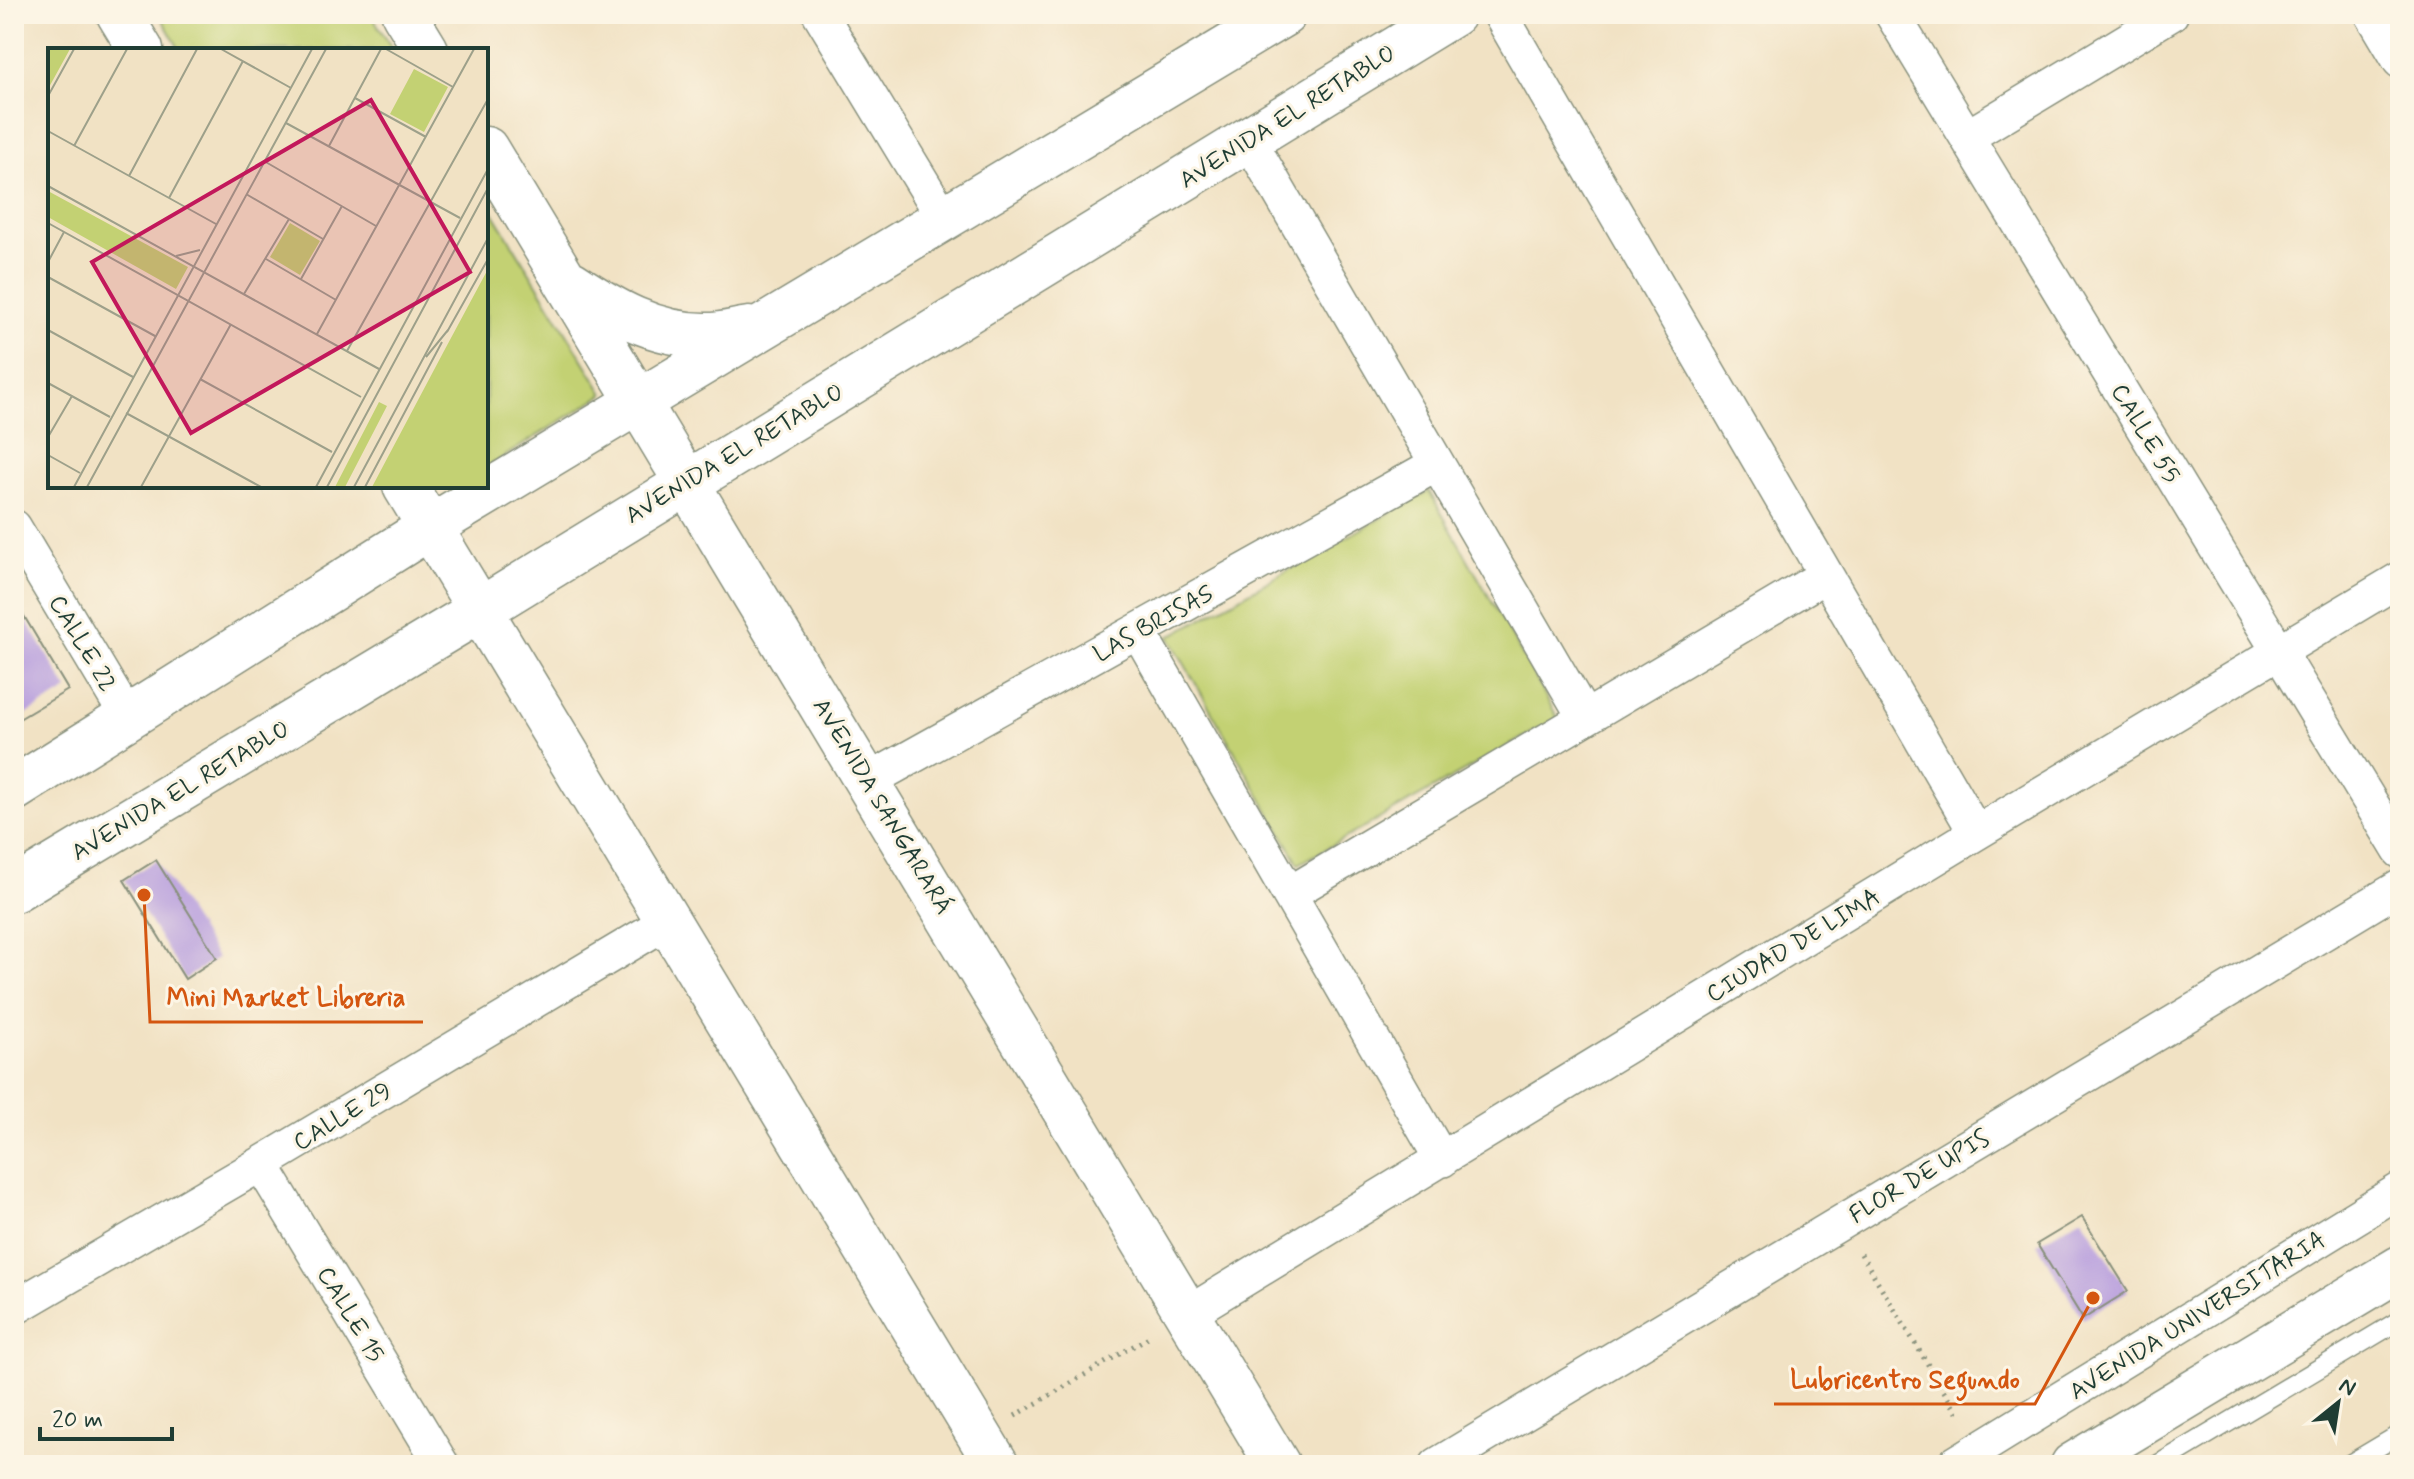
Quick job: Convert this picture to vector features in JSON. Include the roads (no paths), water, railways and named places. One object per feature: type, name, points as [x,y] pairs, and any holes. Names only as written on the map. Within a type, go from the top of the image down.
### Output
[{"type":"main road","points":[[119,14],[140,48]]},
{"type":"main road","points":[[404,14],[425,48]]},
{"type":"main road","points":[[14,789],[638,400],[1284,14]]},
{"type":"main road","name":"AVENIDA EL RETABLO","points":[[14,890],[480,610],[1453,14]]},
{"type":"main road","name":"AVENIDA SANGARARÁ","points":[[488,152],[1278,1465]]},
{"type":"main road","points":[[566,280],[635,321],[673,333],[707,336],[763,327]]},
{"type":"main road","points":[[406,488],[988,1451]]},
{"type":"main road","points":[[2073,1465],[2400,1268]]},
{"type":"street","points":[[820,14],[944,218]]},
{"type":"street","points":[[1500,14],[1976,833]]},
{"type":"street","name":"CALLE 55","points":[[1892,14],[2400,851]]},
{"type":"street","points":[[1967,137],[2171,14]]},
{"type":"street","points":[[2372,14],[2400,61]]},
{"type":"street","points":[[1249,140],[1585,718]]},
{"type":"street","name":"LAS BRISAS","points":[[868,781],[1437,464]]},
{"type":"street","name":"CALLE 22","points":[[14,527],[128,718]]},
{"type":"street","points":[[1289,894],[1826,575]]},
{"type":"street","name":"CIUDAD DE LIMA","points":[[1187,1314],[1976,833],[2400,579]]},
{"type":"street","points":[[1138,631],[1442,1160]]},
{"type":"street","name":"FLOR DE UPIS","points":[[1437,1465],[2400,887]]},
{"type":"street","name":"CALLE 29","points":[[14,1308],[668,921]]},
{"type":"street","name":"CALLE 15","points":[[261,1164],[442,1465]]},
{"type":"street","name":"AVENIDA UNIVERSITARIA","points":[[1966,1457],[2400,1190]]},
{"type":"lane","points":[[2157,1465],[2400,1320]]},
{"type":"lane","points":[[2348,1465],[2400,1434]]},
{"type":"place","name":"Mini Market Libreria","points":[[144,895]]},
{"type":"place","name":"Lubricentro Segundo","points":[[2093,1298]]}]
